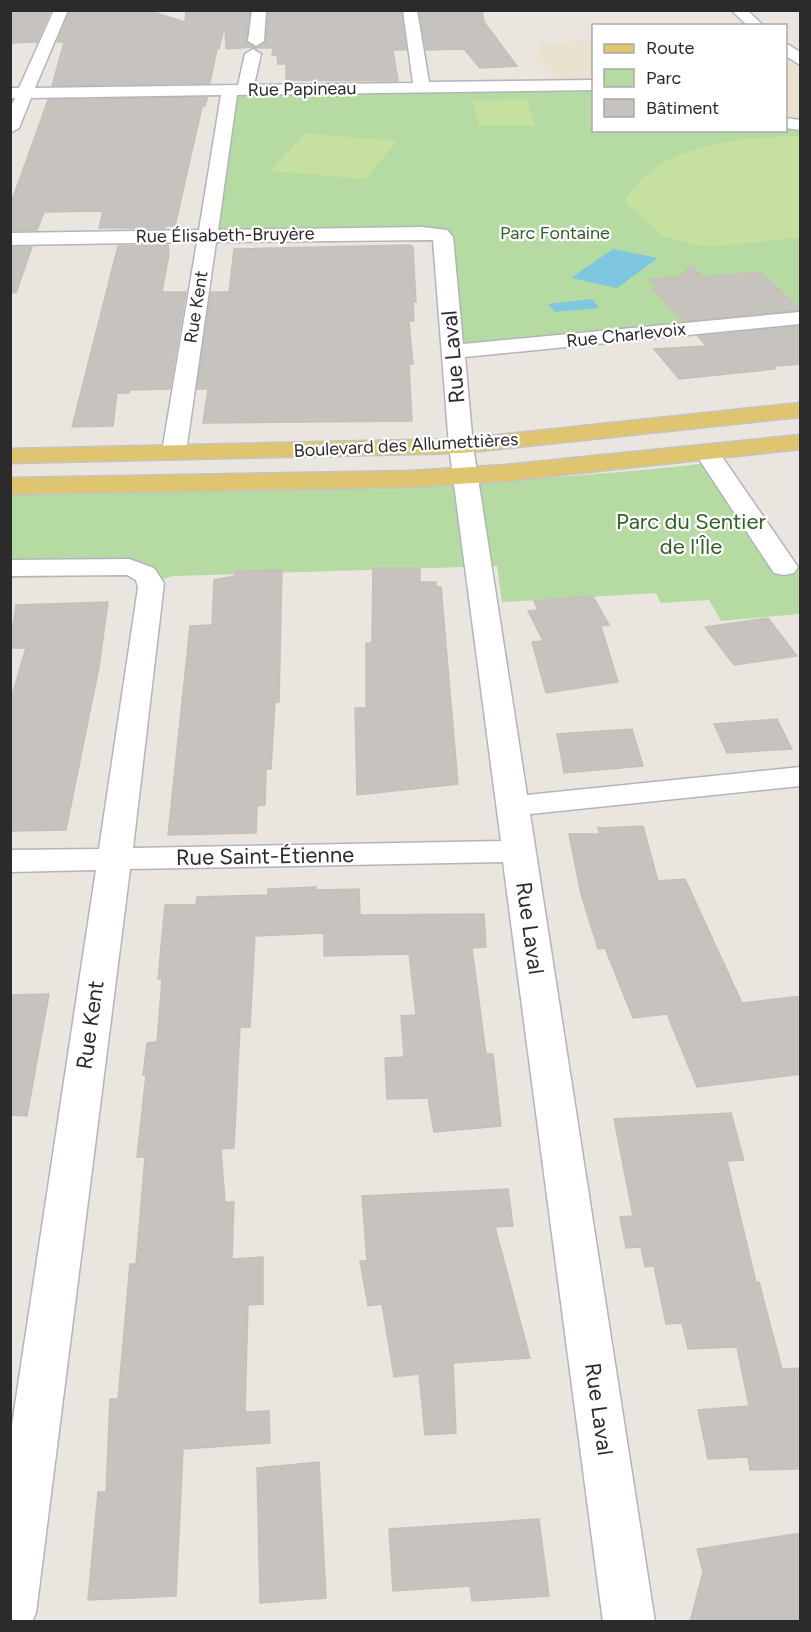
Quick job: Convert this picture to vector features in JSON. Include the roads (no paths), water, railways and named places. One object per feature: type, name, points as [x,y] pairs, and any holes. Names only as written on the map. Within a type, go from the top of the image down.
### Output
[{"type":"main road","name":"Boulevard des Allumettières","points":[[10,486],[410,479],[464,461],[801,410]]},
{"type":"main road","name":"Boulevard des Allumettières","points":[[10,456],[174,453],[464,461],[707,453],[801,442]]},
{"type":"street","points":[[10,128],[18,93],[61,10]]},
{"type":"street","name":"Rue Kent","points":[[174,453],[207,236],[237,90],[249,78],[260,10]]},
{"type":"street","points":[[411,10],[422,88]]},
{"type":"street","points":[[738,10],[755,24]]},
{"type":"street","points":[[787,49],[801,60]]},
{"type":"street","name":"Rue Papineau","points":[[18,93],[592,85]]},
{"type":"street","name":"Rue Élisabeth-Bruyère","points":[[10,238],[440,234]]},
{"type":"street","name":"Rue Laval","points":[[440,234],[443,237],[464,461],[629,1622]]},
{"type":"street","name":"Rue Charlevoix","points":[[452,352],[801,318]]},
{"type":"street","points":[[707,453],[784,567]]},
{"type":"street","name":"Rue Kent","points":[[10,568],[129,567],[143,571],[150,579],[152,588],[10,1613]]},
{"type":"street","points":[[514,806],[801,776]]},
{"type":"street","name":"Rue Saint-Étienne","points":[[10,861],[519,851]]},
{"type":"water","points":[[613,249],[658,258],[617,288],[571,278]]},
{"type":"water","points":[[592,299],[599,308],[555,312],[548,304]]},
{"type":"park label","name":"Parc Fontaine","points":[[555,233]]},
{"type":"park label","name":"Parc du Sentier de l'Île","points":[[691,534]]}]
